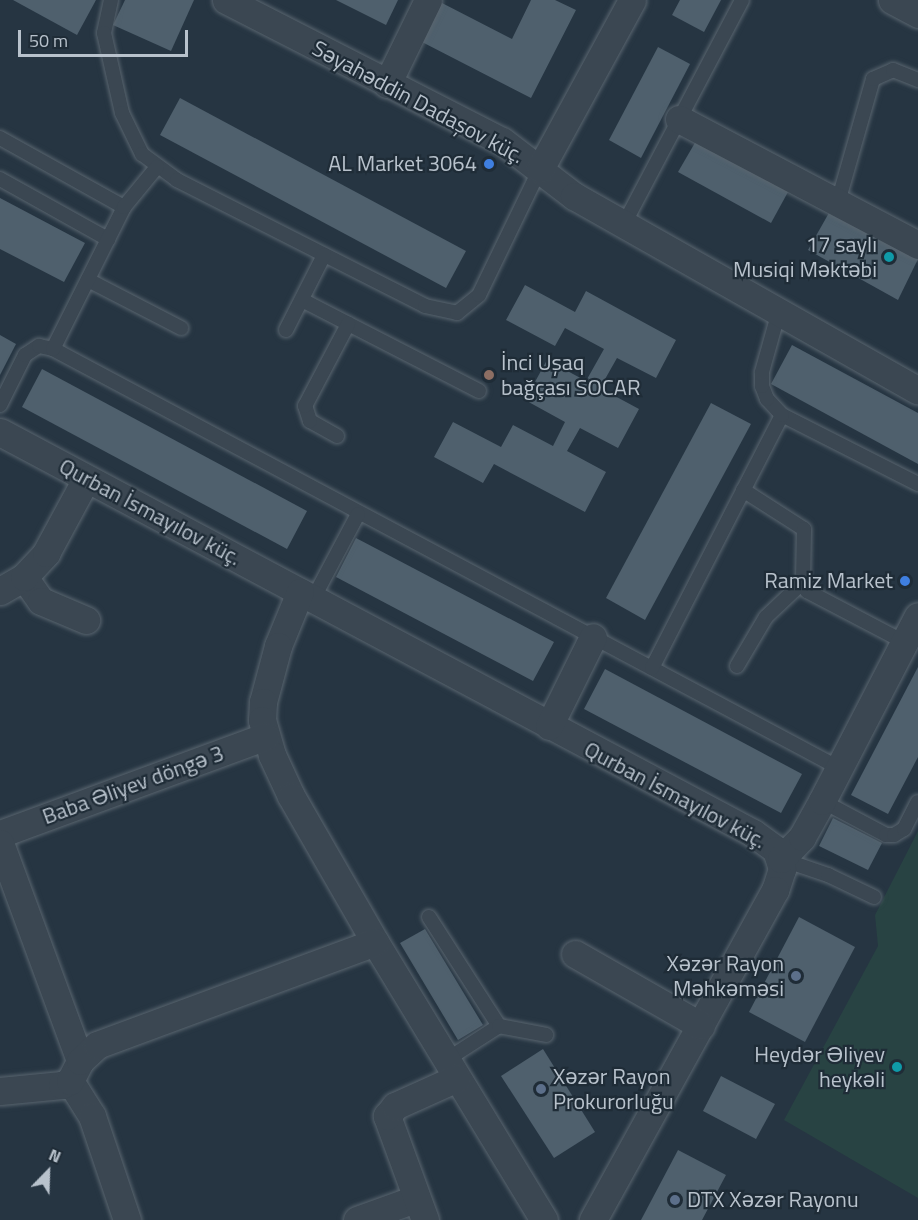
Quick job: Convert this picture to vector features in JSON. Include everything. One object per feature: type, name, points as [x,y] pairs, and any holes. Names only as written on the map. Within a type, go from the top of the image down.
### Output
[{"type":"street","name":"Səyahəddin Dadaşov küç.","points":[[226,0],[502,141],[574,196],[918,390]]},
{"type":"street","points":[[387,84],[428,0]]},
{"type":"street","points":[[540,169],[632,0]]},
{"type":"street","points":[[892,0],[918,14]]},
{"type":"street","points":[[679,119],[918,246]]},
{"type":"street","name":"Qurban İsmayılov küç.","points":[[0,432],[753,833],[782,859],[775,890],[593,1220]]},
{"type":"street","points":[[0,591],[24,577],[46,553],[86,478]]},
{"type":"street","points":[[24,577],[41,601],[86,620]]},
{"type":"street","points":[[306,595],[269,675],[262,720],[266,736],[291,796],[375,942],[544,1220]]},
{"type":"street","points":[[782,859],[802,837],[918,616]]},
{"type":"street","points":[[549,726],[593,637]]},
{"type":"street","name":"Baba Əliyev döngə 3","points":[[0,834],[266,736]]},
{"type":"street","points":[[0,843],[127,1220]]},
{"type":"street","points":[[0,1091],[51,1089],[75,1071],[97,1045],[375,942]]},
{"type":"street","points":[[575,954],[701,1026]]},
{"type":"street","points":[[357,1220],[420,1210],[387,1116],[395,1106],[452,1069]]},
{"type":"lane","points":[[111,0],[104,33],[122,113],[132,140],[157,167],[425,306],[457,313],[479,295],[540,169]]},
{"type":"lane","points":[[624,225],[742,0]]},
{"type":"lane","points":[[838,202],[873,79],[893,70],[918,80]]},
{"type":"lane","points":[[0,138],[124,207]]},
{"type":"lane","points":[[53,349],[124,207],[157,167]]},
{"type":"lane","points":[[0,180],[108,239]]},
{"type":"lane","points":[[286,330],[324,255]]},
{"type":"lane","points":[[88,280],[181,328]]},
{"type":"lane","points":[[302,300],[479,391]]},
{"type":"lane","points":[[779,311],[762,372],[762,386],[767,399],[782,415],[918,484]]},
{"type":"lane","points":[[337,436],[310,421],[305,406],[348,324]]},
{"type":"lane","points":[[0,405],[25,355],[39,346],[53,349],[839,768]]},
{"type":"lane","points":[[652,668],[782,415]]},
{"type":"lane","points":[[743,490],[804,529],[803,582],[807,591],[904,642]]},
{"type":"lane","points":[[306,595],[358,513]]},
{"type":"lane","points":[[737,666],[766,617],[803,582]]},
{"type":"lane","points":[[822,801],[894,835],[904,829],[918,802]]},
{"type":"lane","points":[[782,859],[828,875],[874,897]]},
{"type":"lane","points":[[429,917],[499,1026],[546,1035]]},
{"type":"lane","points":[[452,1069],[499,1026]]},
{"type":"green space","points":[[918,831],[918,1198],[784,1120],[878,946],[875,915]]},
{"type":"building","points":[[13,0],[96,0],[77,35]]},
{"type":"building","points":[[125,0],[194,0],[171,51],[113,25]]},
{"type":"building","points":[[336,0],[398,0],[386,25]]},
{"type":"building","points":[[531,0],[555,0],[576,10],[531,98],[422,42],[442,3],[512,39]]},
{"type":"building","points":[[680,0],[721,0],[704,32],[672,15]]},
{"type":"building","points":[[658,47],[690,64],[641,158],[609,140]]},
{"type":"building","points":[[180,98],[466,251],[446,288],[160,135]]},
{"type":"building","points":[[696,141],[788,192],[771,223],[678,172]]},
{"type":"building","points":[[0,198],[85,243],[64,282],[0,249]]},
{"type":"building","points":[[830,211],[918,259],[898,300],[808,250]]},
{"type":"building","points":[[525,285],[575,312],[586,291],[676,340],[656,378],[617,358],[600,388],[639,409],[618,448],[580,428],[567,451],[606,472],[585,512],[494,464],[483,483],[434,457],[453,422],[501,447],[513,425],[553,446],[565,422],[525,400],[547,360],[586,381],[604,349],[565,328],[555,346],[506,320]]},
{"type":"building","points":[[0,335],[16,344],[0,375]]},
{"type":"building","points":[[792,345],[918,413],[918,464],[771,384]]},
{"type":"building","points":[[42,369],[307,511],[287,549],[22,407]]},
{"type":"building","points":[[711,403],[751,424],[645,620],[606,598]]},
{"type":"building","points":[[356,538],[554,642],[533,681],[336,577]]},
{"type":"building","points":[[918,667],[918,757],[888,814],[851,795]]},
{"type":"building","points":[[605,669],[802,774],[781,813],[584,709]]},
{"type":"building","points":[[833,818],[882,843],[868,870],[819,846]]},
{"type":"building","points":[[799,917],[855,947],[805,1042],[749,1012]]},
{"type":"building","points":[[425,929],[483,1025],[458,1040],[400,943]]},
{"type":"building","points":[[543,1049],[595,1132],[554,1158],[501,1076]]},
{"type":"building","points":[[721,1076],[775,1104],[756,1139],[703,1111]]},
{"type":"building","points":[[678,1150],[726,1175],[702,1220],[641,1220]]},
{"type":"place","name":"AL Market 3064","points":[[489,164]]},
{"type":"place","name":"17 saylı Musiqi Məktəbi","points":[[889,257]]},
{"type":"place","name":"İnci Uşaq bağçası SOCAR","points":[[489,375]]},
{"type":"place","name":"Ramiz Market","points":[[905,581]]},
{"type":"place","name":"Xəzər Rayon Məhkəməsi","points":[[796,976]]},
{"type":"place","name":"Heydər Əliyev heykəli","points":[[897,1067]]},
{"type":"place","name":"Xəzər Rayon Prokurorluğu","points":[[541,1089]]},
{"type":"place","name":"DTX Xəzər Rayonu","points":[[675,1200]]}]
